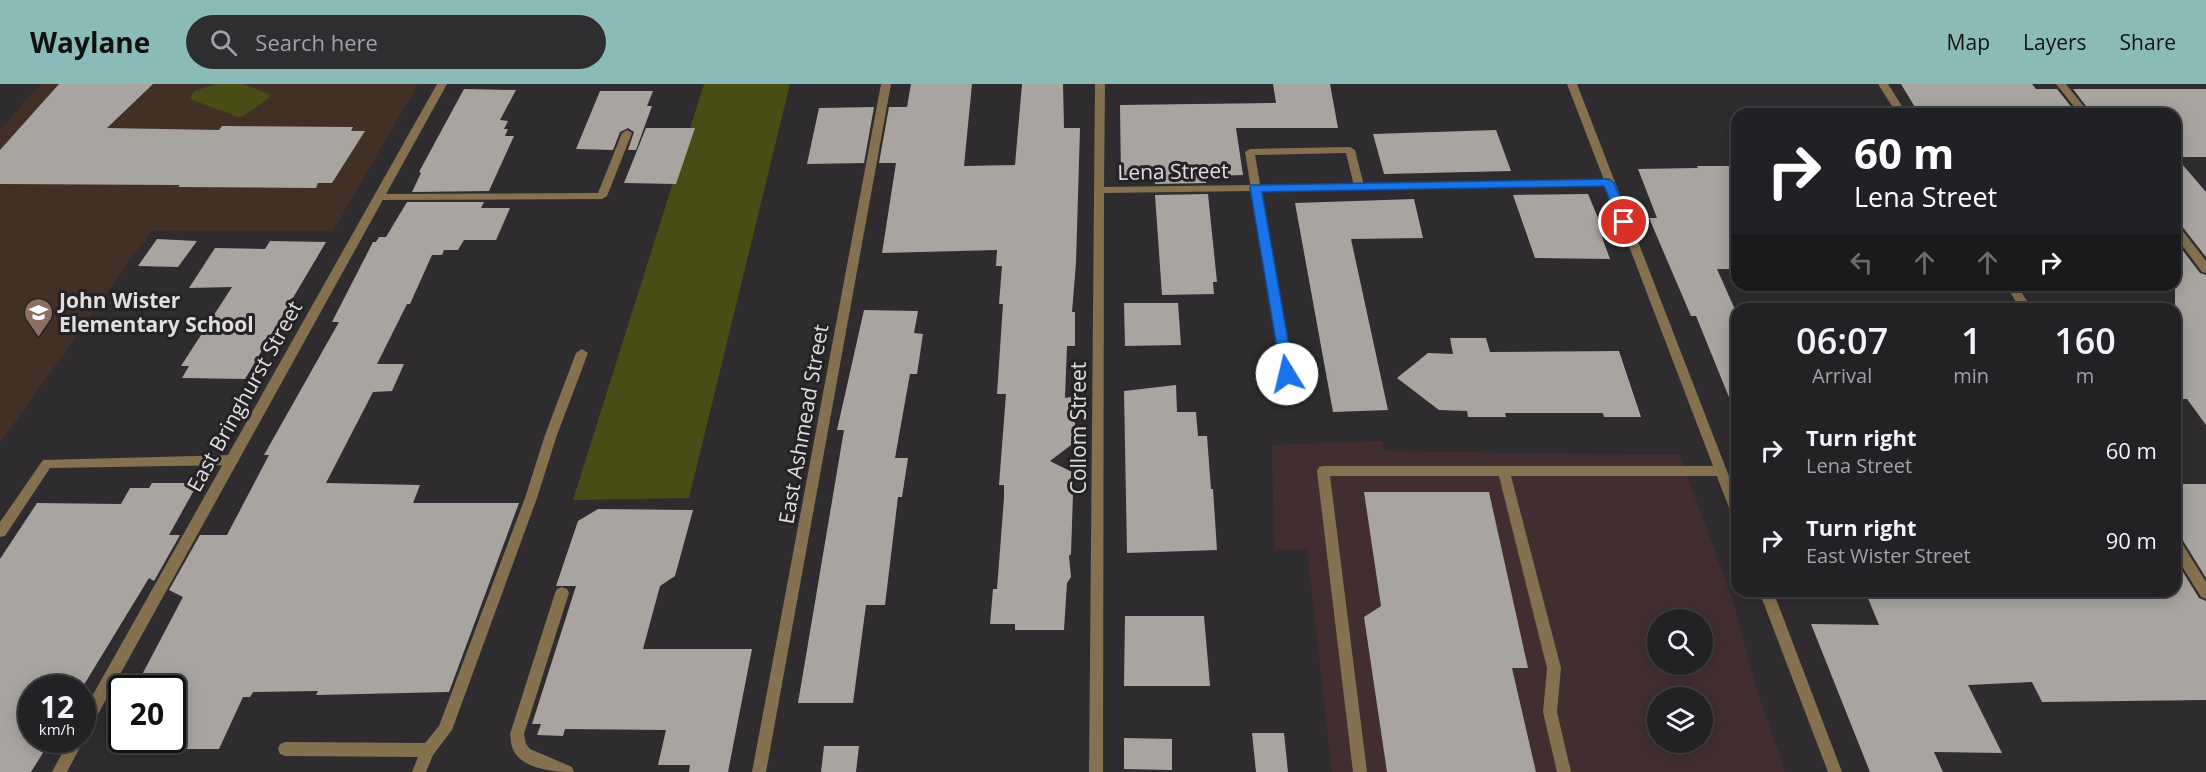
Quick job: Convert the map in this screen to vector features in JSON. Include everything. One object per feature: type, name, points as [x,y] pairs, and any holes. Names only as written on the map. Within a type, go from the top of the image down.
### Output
[{"type":"street","name":"East Bringhurst Street","points":[[96,704],[442,84]]},
{"type":"street","name":"East Ashmead Street","points":[[759,772],[886,84]]},
{"type":"street","name":"Collom Street","points":[[1096,772],[1100,84]]},
{"type":"street","points":[[1572,84],[1731,497]]},
{"type":"street","points":[[1883,84],[1898,108]]},
{"type":"street","points":[[2061,84],[2080,108]]},
{"type":"street","points":[[379,197],[602,196],[627,133]]},
{"type":"street","points":[[1287,374],[1250,152],[1350,150],[1359,186]]},
{"type":"street","name":"Lena Street","points":[[1099,190],[1609,183]]},
{"type":"street","points":[[2181,237],[2206,268]]},
{"type":"street","points":[[419,772],[428,750],[445,730],[582,353]]},
{"type":"street","points":[[0,532],[48,463],[232,460]]},
{"type":"street","points":[[1360,772],[1323,471],[1721,471]]},
{"type":"street","points":[[1504,471],[1554,668],[1550,712],[1564,772]]},
{"type":"street","points":[[2181,553],[2206,593]]},
{"type":"street","points":[[562,593],[517,734],[519,747],[525,754],[567,772]]},
{"type":"street","points":[[1769,597],[1835,772]]},
{"type":"street","points":[[285,749],[428,750]]},
{"type":"street","points":[[59,772],[70,753]]},
{"type":"shaded area","name":"John Wister Elementary School","points":[[41,84],[418,84],[333,231],[151,231],[0,443],[0,130]]},
{"type":"shaded area","points":[[216,84],[243,84],[269,94],[268,99],[240,118],[190,99],[194,91]]},
{"type":"shaded area","points":[[704,84],[790,84],[689,498],[573,500]]},
{"type":"shaded area","points":[[1383,441],[1384,451],[1679,455],[1733,600],[1754,681],[1785,772],[1332,772],[1307,549],[1274,549],[1272,445]]},
{"type":"building","points":[[59,84],[153,84],[107,128],[219,130],[222,126],[353,127],[351,131],[365,131],[332,183],[318,183],[316,188],[0,184],[0,150]]},
{"type":"building","points":[[911,84],[972,84],[964,166],[1015,165],[1022,84],[1063,84],[1064,128],[1080,128],[1076,263],[1072,312],[1075,312],[1075,346],[1067,346],[1065,398],[1077,396],[1071,419],[1075,423],[1075,442],[1050,461],[1072,472],[1068,491],[1073,494],[1071,554],[1069,556],[1071,577],[1067,583],[1064,630],[1015,630],[1015,624],[990,624],[993,589],[997,589],[1004,498],[1004,485],[999,485],[1006,394],[997,394],[1003,304],[999,304],[1002,266],[996,266],[997,250],[882,253],[896,163],[879,163],[889,107],[907,107]]},
{"type":"building","points":[[1273,84],[1330,84],[1338,128],[1236,128],[1243,175],[1205,176],[1206,183],[1155,184],[1154,177],[1121,177],[1120,105],[1276,103]]},
{"type":"building","points":[[1901,84],[2032,84],[2036,89],[2057,89],[2072,108],[1915,108]]},
{"type":"building","points":[[464,89],[516,90],[500,120],[508,121],[504,129],[508,129],[505,136],[514,136],[489,191],[412,192],[421,173],[419,172]]},
{"type":"building","points":[[2073,89],[2206,89],[2206,157],[2181,157],[2181,108],[2087,108]]},
{"type":"building","points":[[600,91],[653,91],[647,106],[652,106],[636,150],[628,150],[634,132],[628,128],[620,132],[613,150],[576,149]]},
{"type":"building","points":[[874,107],[864,163],[807,164],[819,108]]},
{"type":"building","points":[[646,128],[695,128],[676,184],[624,183]]},
{"type":"building","points":[[1496,130],[1511,171],[1384,174],[1373,134]]},
{"type":"building","points":[[2181,163],[2206,192],[2206,257],[2181,225]]},
{"type":"building","points":[[1697,166],[1731,166],[1731,269],[1717,269],[1732,303],[1731,402],[1696,316],[1691,316],[1649,218],[1657,218],[1638,169],[1698,168]]},
{"type":"building","points":[[1208,194],[1217,282],[1213,282],[1214,294],[1162,295],[1155,195]]},
{"type":"building","points":[[1588,194],[1606,237],[1602,237],[1610,259],[1535,258],[1513,195]]},
{"type":"building","points":[[1414,199],[1423,238],[1351,239],[1388,410],[1333,412],[1295,203]]},
{"type":"building","points":[[407,202],[484,202],[481,208],[510,208],[496,240],[464,240],[458,250],[444,250],[442,255],[432,255],[410,304],[407,304],[377,364],[404,364],[392,391],[373,392],[326,483],[420,485],[413,503],[519,503],[449,692],[316,695],[318,691],[253,692],[250,697],[243,697],[219,749],[186,749],[186,675],[142,675],[183,597],[169,590],[200,535],[227,535],[269,455],[264,455],[339,322],[332,322],[373,242],[376,242],[379,237],[386,237]]},
{"type":"building","points":[[157,239],[197,241],[178,267],[138,266]]},
{"type":"building","points":[[270,241],[326,242],[245,379],[182,378],[189,366],[181,366],[232,287],[189,288],[215,248],[265,249]]},
{"type":"building","points":[[2181,248],[2200,273],[2206,275],[2206,425],[2187,399],[2181,399],[2181,303],[2175,303],[2175,291],[2181,291]]},
{"type":"building","points":[[1124,303],[1178,303],[1181,345],[1125,346]]},
{"type":"building","points":[[864,310],[918,311],[914,333],[923,334],[917,374],[910,374],[895,458],[908,458],[902,497],[898,497],[885,605],[866,605],[853,703],[798,703],[844,430],[837,430]]},
{"type":"building","points":[[1450,338],[1486,338],[1490,352],[1619,351],[1641,417],[1604,417],[1603,413],[1505,413],[1506,417],[1468,417],[1467,411],[1439,410],[1397,378],[1428,353],[1453,354]]},
{"type":"building","points":[[1176,385],[1177,412],[1196,412],[1198,436],[1207,436],[1217,550],[1127,553],[1124,391]]},
{"type":"building","points":[[152,483],[198,483],[169,535],[180,535],[154,581],[149,578],[90,675],[18,675],[18,753],[43,753],[31,772],[0,772],[0,559],[37,503],[121,504],[130,488],[149,488]]},
{"type":"building","points":[[2181,484],[2206,484],[2206,578],[2182,539]]},
{"type":"building","points":[[1364,492],[1489,492],[1528,668],[1512,668],[1536,772],[1387,772],[1364,617],[1381,606]]},
{"type":"building","points":[[598,509],[693,510],[675,576],[660,586],[643,649],[752,649],[728,772],[689,772],[690,765],[658,765],[666,730],[565,729],[563,736],[537,735],[541,724],[532,724],[576,586],[556,586],[578,521]]},
{"type":"building","points":[[2181,569],[2199,598],[2206,601],[2206,700],[2042,702],[2032,682],[1968,685],[2002,753],[1934,752],[1943,772],[1870,772],[1811,624],[1879,625],[1867,597],[2181,597]]},
{"type":"building","points":[[1125,616],[1204,616],[1210,686],[1124,686]]},
{"type":"building","points":[[1252,733],[1284,733],[1288,772],[1256,772]]},
{"type":"building","points":[[1124,738],[1172,739],[1172,770],[1124,769]]},
{"type":"building","points":[[824,746],[859,746],[856,772],[821,772]]},
{"type":"place","name":"John Wister Elementary School","points":[[38,338]]},
{"type":"route","points":[[1287,374],[1256,188],[1609,183],[1624,222]]}]
